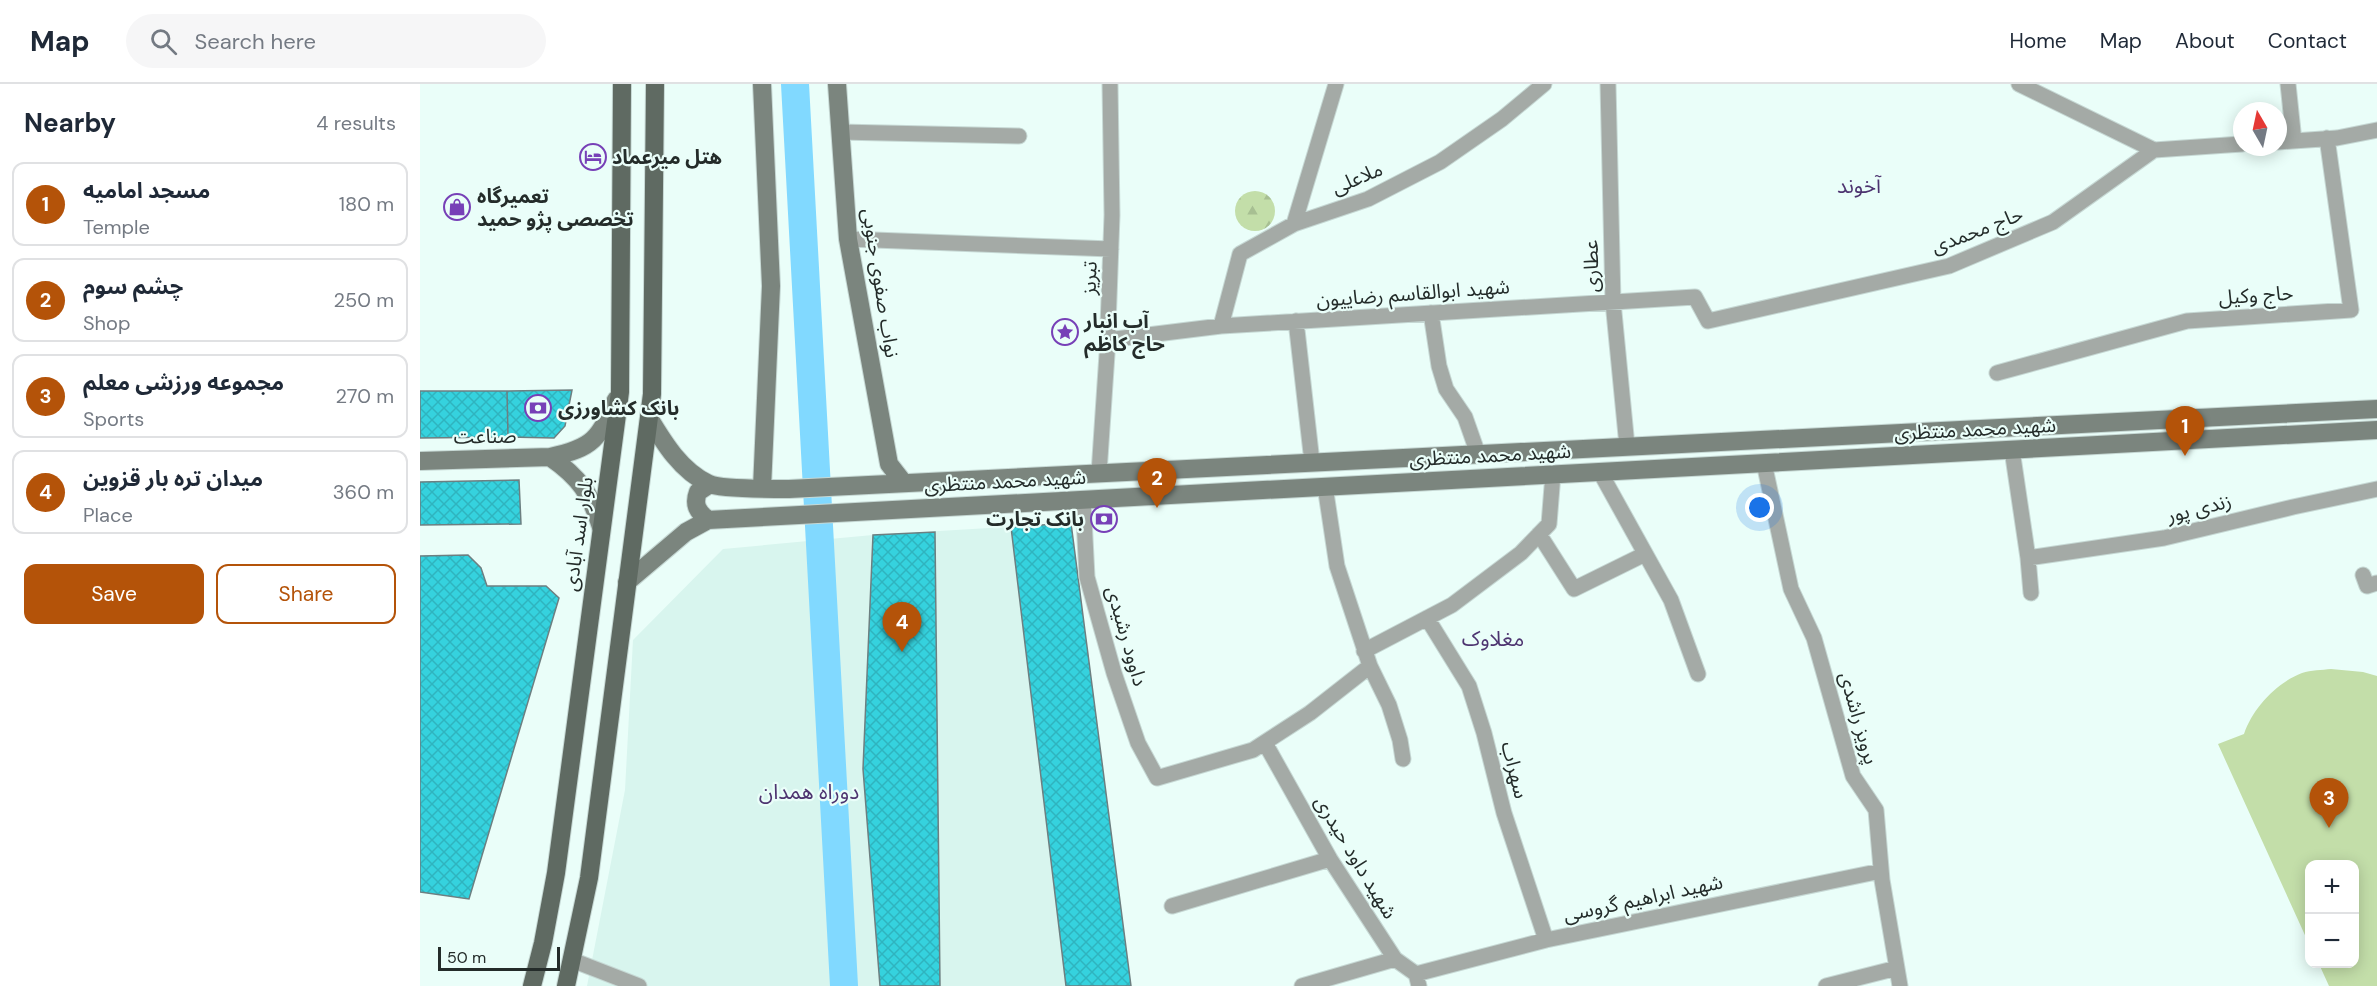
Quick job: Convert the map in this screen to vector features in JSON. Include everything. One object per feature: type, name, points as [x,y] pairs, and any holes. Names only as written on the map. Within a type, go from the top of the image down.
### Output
[{"type":"main road","name":"بلوار اسد آبادی","points":[[532,986],[543,943],[556,873],[620,393],[622,84]]},
{"type":"main road","points":[[566,986],[589,878],[652,394],[655,84]]},
{"type":"main road","points":[[762,84],[771,286],[763,482]]},
{"type":"main road","name":"نواب صفوی جنوبی","points":[[837,84],[848,239],[889,464],[903,482]]},
{"type":"main road","name":"صناعت","points":[[420,460],[550,457],[578,449],[602,432],[620,393]]},
{"type":"main road","name":"شهید محمد منتظری","points":[[710,484],[763,482],[788,484],[872,478],[903,482],[2377,409]]},
{"type":"main road","points":[[649,418],[662,440],[678,460],[710,484],[698,492],[695,502],[699,512],[708,520]]},
{"type":"main road","name":"شهید محمد منتظری","points":[[627,582],[679,538],[708,520],[2377,430]]},
{"type":"main road","points":[[550,457],[568,470],[583,487],[594,506],[601,527]]},
{"type":"main road","points":[[872,478],[889,464]]},
{"type":"street","name":"تبریز","points":[[1099,472],[1111,249],[1110,84]]},
{"type":"street","points":[[1294,224],[1336,84]]},
{"type":"street","name":"ملاعلی","points":[[1221,326],[1240,254],[1294,224],[1368,199],[1440,162],[1502,119],[1544,84]]},
{"type":"street","name":"عطاری","points":[[1608,84],[1612,302],[1627,446]]},
{"type":"street","points":[[2019,84],[2154,150],[2233,145]]},
{"type":"street","points":[[2287,112],[2288,84]]},
{"type":"street","points":[[2287,141],[2327,138],[2377,130]]},
{"type":"street","points":[[840,132],[1019,136]]},
{"type":"street","name":"حاج وکیل","points":[[1997,373],[2187,321],[2351,310],[2327,138]]},
{"type":"street","name":"حاج محمدی","points":[[1708,321],[1949,266],[2053,222],[2154,150]]},
{"type":"street","points":[[848,239],[1111,249]]},
{"type":"street","name":"شهید ابوالقاسم رضاییون","points":[[1107,340],[1221,326],[1695,297],[1708,321]]},
{"type":"street","points":[[1431,313],[1439,366],[1446,389],[1465,417],[1478,454]]},
{"type":"street","points":[[1296,321],[1312,462]]},
{"type":"street","points":[[2012,450],[2031,593]]},
{"type":"street","name":"پرویز راشدی","points":[[1764,463],[1791,589],[1814,638],[1853,776],[1876,810],[1881,871],[1900,986]]},
{"type":"street","points":[[1600,472],[1671,600],[1698,674]]},
{"type":"street","points":[[1364,651],[1452,605],[1521,553],[1549,524],[1553,474]]},
{"type":"street","points":[[1325,486],[1337,566],[1364,651],[1389,705],[1400,740],[1403,759]]},
{"type":"street","name":"زندی پور","points":[[2028,558],[2164,538],[2377,489]]},
{"type":"street","name":"داوود رشیدی","points":[[1083,500],[1087,577],[1114,673],[1138,743],[1157,778],[1253,750],[1265,742]]},
{"type":"street","points":[[1539,534],[1574,589],[1645,554]]},
{"type":"street","points":[[2363,575],[2367,586],[2377,583]]},
{"type":"street","name":"سهراب","points":[[1427,618],[1469,686],[1484,733],[1504,813],[1546,940]]},
{"type":"street","points":[[1265,742],[1331,698],[1370,666]]},
{"type":"street","name":"شهید داود حیدری","points":[[1265,742],[1330,859],[1395,959],[1418,980]]},
{"type":"street","points":[[1172,906],[1330,859]]},
{"type":"street","name":"شهید ابراهیم گروسی","points":[[1418,980],[1546,940],[1881,871]]},
{"type":"street","points":[[1302,986],[1395,959]]},
{"type":"street","points":[[572,960],[639,986]]},
{"type":"street","points":[[1826,986],[1897,968]]},
{"type":"shaded area","points":[[1071,523],[1131,986],[587,986],[625,790],[633,640],[723,549],[873,535]]},
{"type":"green space","points":[[1255,191],[1269,197],[1275,211],[1269,225],[1255,231],[1241,225],[1235,211],[1241,197]]},
{"type":"green space","points":[[2331,669],[2363,672],[2377,676],[2377,986],[2329,986],[2321,968],[2359,968],[2359,860],[2305,860],[2305,935],[2218,744],[2244,734],[2259,706],[2283,683],[2302,673]]},
{"type":"building","name":"بانک کشاورزی","points":[[572,390],[565,426],[554,438],[508,437],[507,391]]},
{"type":"building","points":[[420,391],[507,391],[508,437],[420,438]]},
{"type":"building","points":[[519,480],[521,524],[420,525],[420,482]]},
{"type":"building","points":[[1071,523],[1131,986],[1066,986],[1011,527]]},
{"type":"building","points":[[935,532],[940,986],[880,986],[863,769],[873,535]]},
{"type":"building","points":[[468,555],[481,568],[487,586],[546,586],[559,598],[469,899],[420,892],[420,556]]},
{"type":"waterway","points":[[795,84],[844,986]]},
{"type":"place","name":"هتل میرعماد","points":[[593,157]]},
{"type":"place","name":"تعمیرگاه تخصصی پژو حمید","points":[[457,207]]},
{"type":"place","name":"آب انبار حاج کاظم","points":[[1065,332]]},
{"type":"place","name":"بانک کشاورزی","points":[[538,408]]},
{"type":"place","name":"مسجد امامیه","points":[[2185,456]]},
{"type":"place","name":"چشم سوم","points":[[1157,508]]},
{"type":"place","name":"بانک تجارت","points":[[1104,519]]},
{"type":"place","name":"میدان تره بار قزوین","points":[[902,652]]},
{"type":"place","name":"مجموعه ورزشی معلم","points":[[2329,828]]},
{"type":"district","name":"آخوند","points":[[1859,186]]},
{"type":"district","name":"مغلاوک","points":[[1493,639]]},
{"type":"district","name":"دوراه همدان","points":[[809,792]]}]
